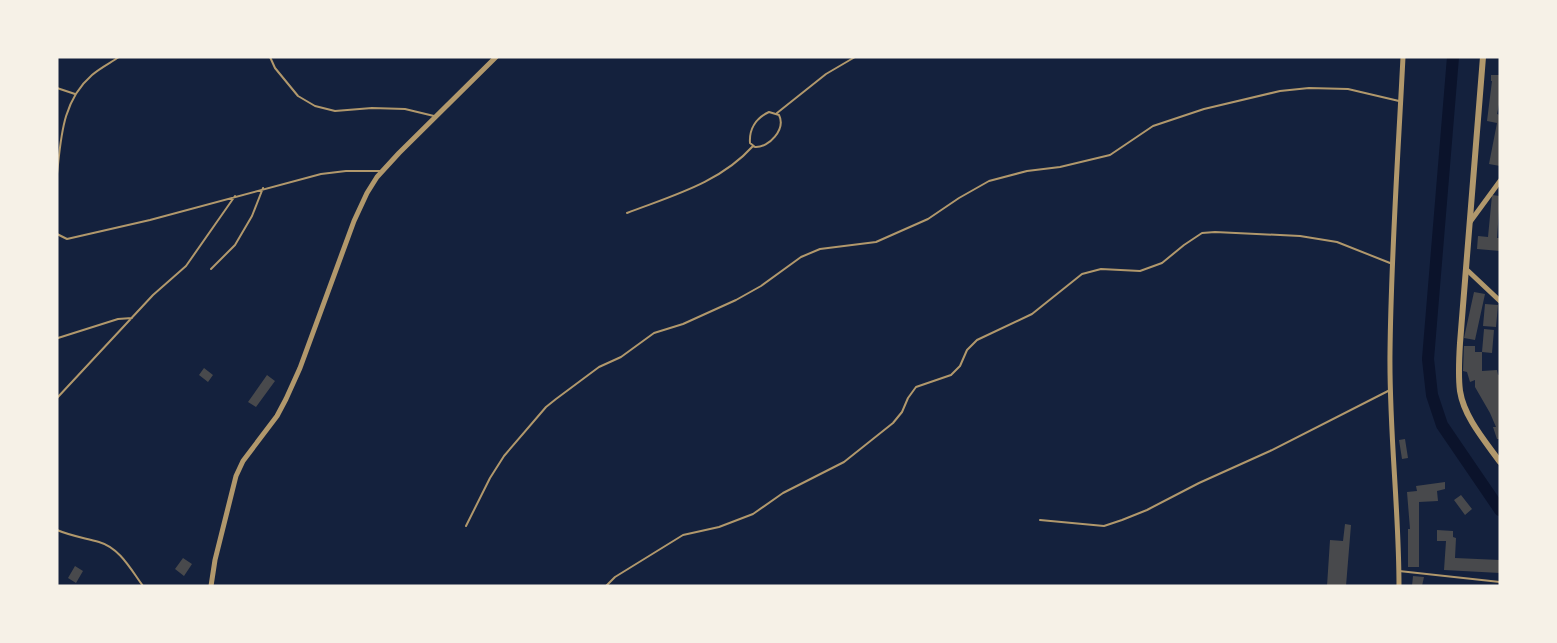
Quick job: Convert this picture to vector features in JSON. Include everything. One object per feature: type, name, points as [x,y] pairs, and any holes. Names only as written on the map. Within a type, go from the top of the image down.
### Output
[{"type":"street","points":[[211,586],[215,560],[236,476],[243,461],[277,416],[286,399],[304,357],[354,221],[367,193],[399,153],[496,57]]},
{"type":"street","points":[[1399,586],[1398,521],[1391,436],[1390,390],[1393,264],[1403,57]]},
{"type":"street","points":[[1483,57],[1460,343],[1460,392],[1477,429],[1500,462]]},
{"type":"street","points":[[1469,223],[1500,181]]},
{"type":"street","points":[[1466,269],[1500,301]]},
{"type":"lane","points":[[57,174],[62,130],[75,94],[91,75],[119,57]]},
{"type":"lane","points":[[270,57],[275,68],[298,96],[315,106],[335,111],[372,108],[405,109],[422,111],[437,117]]},
{"type":"lane","points":[[777,113],[826,74],[855,57]]},
{"type":"lane","points":[[57,88],[75,94]]},
{"type":"lane","points":[[466,526],[490,478],[504,456],[546,407],[599,367],[621,357],[654,333],[683,324],[736,300],[761,286],[801,257],[819,249],[876,242],[928,219],[989,181],[1110,155],[1153,126],[1204,109],[1280,90],[1309,88],[1348,89],[1401,102]]},
{"type":"lane","points":[[627,213],[698,186],[732,167],[753,146],[763,146],[776,135],[782,123],[777,113],[769,112],[758,119],[750,132],[749,140],[753,146]]},
{"type":"lane","points":[[57,234],[67,239],[150,220],[263,188],[338,172],[383,171]]},
{"type":"lane","points":[[211,269],[235,245],[252,216],[263,188]]},
{"type":"lane","points":[[57,398],[153,295],[186,266],[235,196]]},
{"type":"lane","points":[[606,586],[615,577],[683,535],[719,527],[753,514],[783,493],[844,462],[893,423],[916,387],[951,375],[960,366],[967,350],[977,340],[1032,314],[1082,274],[1101,269],[1140,271],[1162,263],[1184,244],[1202,233],[1215,232],[1300,236],[1338,242],[1393,264]]},
{"type":"lane","points":[[58,338],[117,319],[132,318]]},
{"type":"lane","points":[[1040,520],[1104,526],[1122,520],[1269,452],[1390,390]]},
{"type":"lane","points":[[57,530],[102,543],[119,553],[143,586]]},
{"type":"lane","points":[[1399,571],[1500,582]]},
{"type":"building","points":[[1491,75],[1500,75],[1500,100],[1497,114],[1500,115],[1500,166],[1489,164],[1497,123],[1487,121]]},
{"type":"building","points":[[1492,195],[1500,196],[1497,238],[1500,238],[1500,251],[1477,249],[1478,236],[1488,237]]},
{"type":"building","points":[[1474,292],[1485,294],[1475,340],[1464,338]]},
{"type":"building","points":[[1485,304],[1498,305],[1496,327],[1483,326]]},
{"type":"building","points":[[1484,329],[1494,330],[1492,353],[1482,352]]},
{"type":"building","points":[[1464,346],[1475,346],[1475,352],[1482,352],[1482,371],[1497,370],[1498,375],[1500,374],[1500,439],[1497,439],[1493,427],[1496,427],[1475,387],[1475,380],[1470,382],[1467,372],[1463,371]]},
{"type":"building","points":[[204,368],[213,375],[208,382],[199,375]]},
{"type":"building","points":[[267,375],[275,381],[256,407],[248,402]]},
{"type":"building","points":[[1405,439],[1408,458],[1402,459],[1399,440]]},
{"type":"building","points":[[1445,482],[1445,489],[1437,491],[1438,501],[1419,502],[1419,567],[1408,567],[1408,529],[1410,529],[1407,492],[1417,491],[1416,486]]},
{"type":"building","points":[[1461,495],[1472,509],[1465,515],[1454,500]]},
{"type":"building","points":[[1345,524],[1351,525],[1346,586],[1327,586],[1330,540],[1343,541]]},
{"type":"building","points":[[1437,530],[1453,531],[1453,537],[1456,538],[1455,558],[1500,560],[1500,573],[1444,570],[1446,541],[1437,541]]},
{"type":"building","points":[[183,558],[192,564],[184,576],[175,569]]},
{"type":"building","points":[[75,566],[83,571],[76,583],[68,578]]},
{"type":"building","points":[[1413,576],[1424,577],[1422,586],[1412,586]]},
{"type":"waterway","points":[[1453,57],[1428,359],[1432,395],[1442,425],[1500,510]]}]
